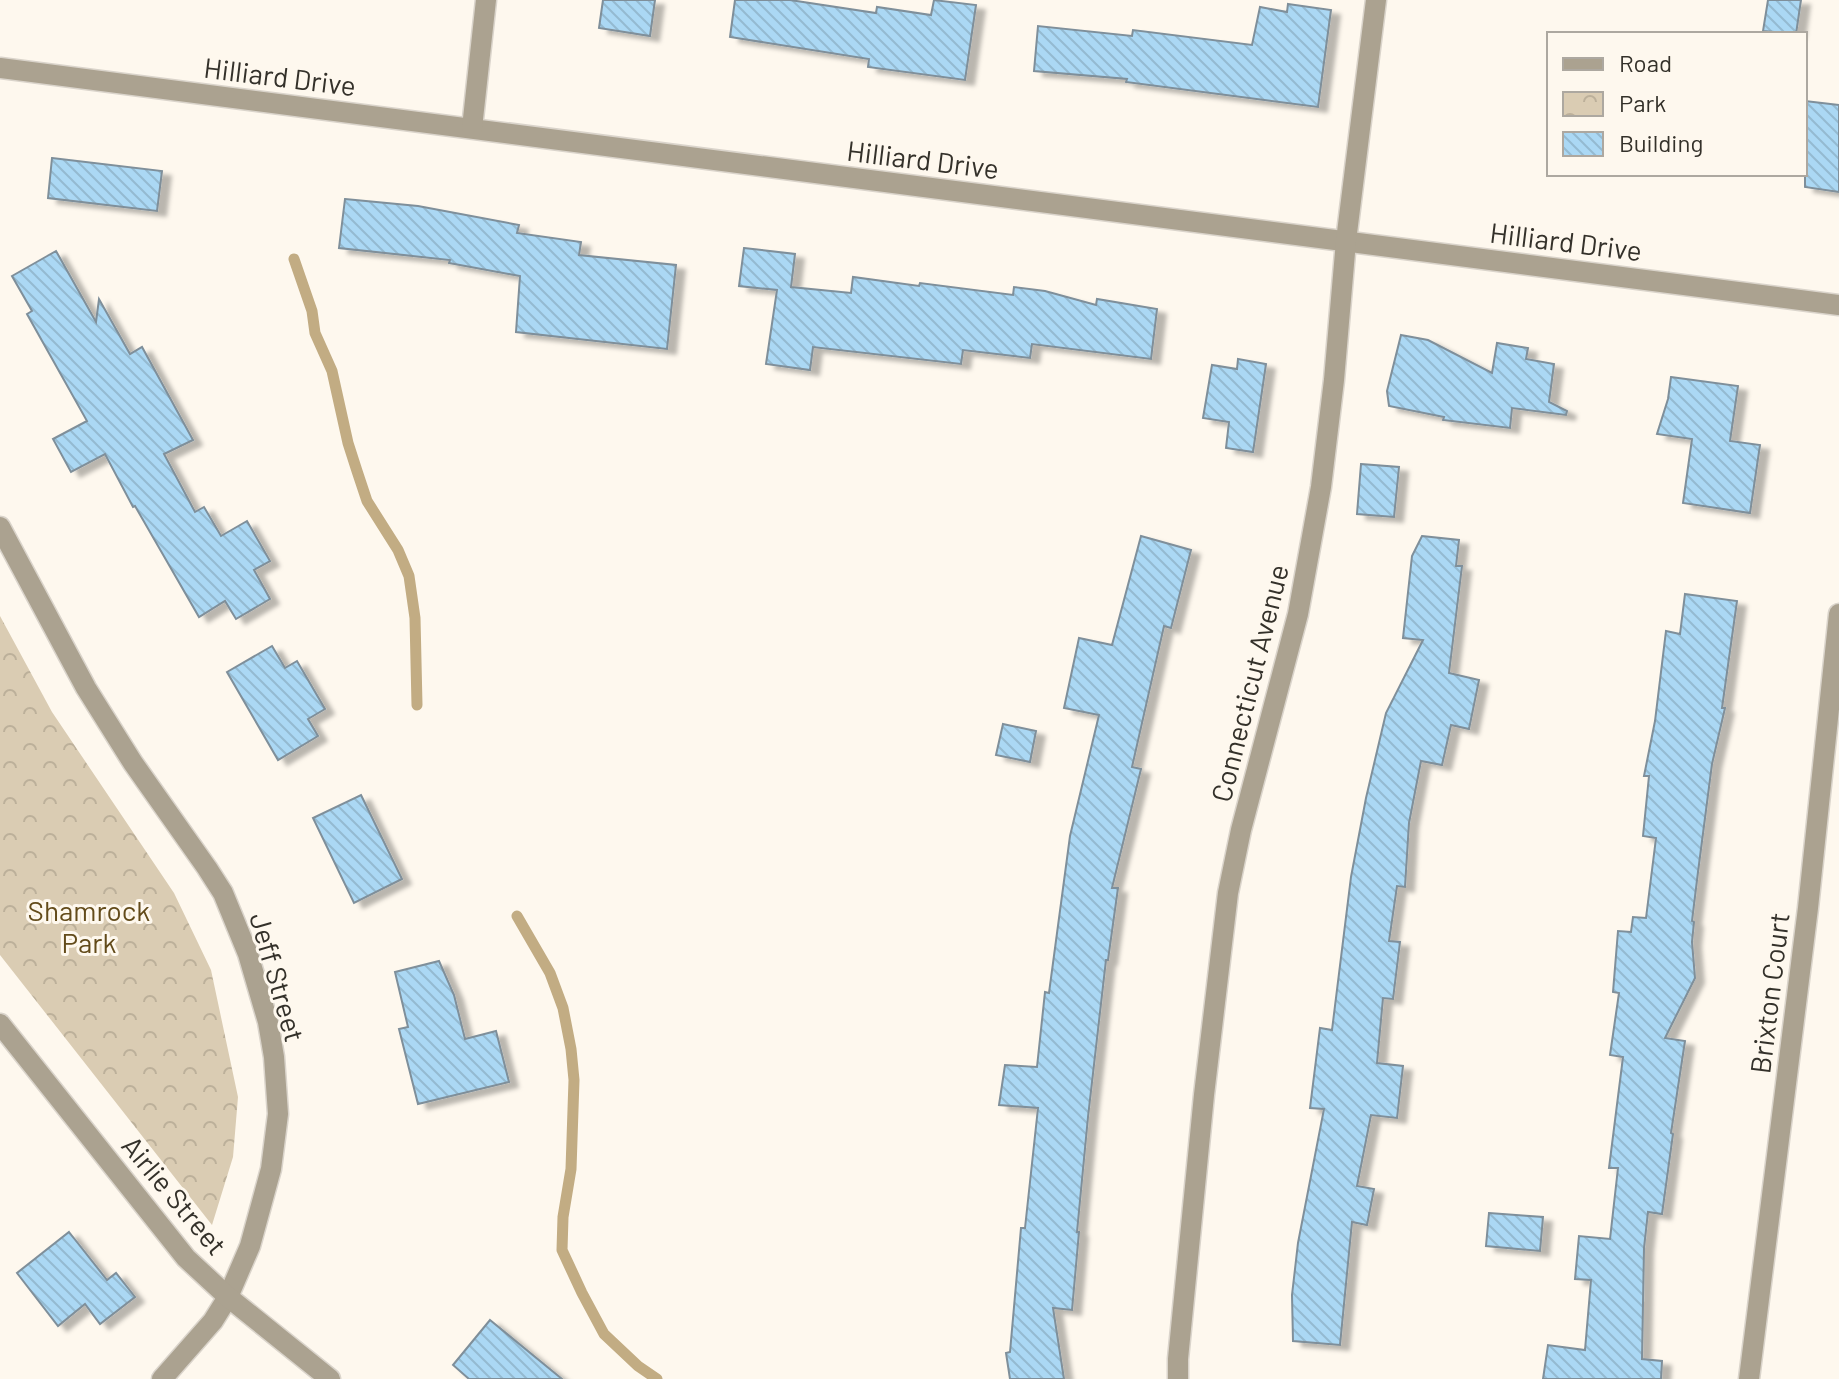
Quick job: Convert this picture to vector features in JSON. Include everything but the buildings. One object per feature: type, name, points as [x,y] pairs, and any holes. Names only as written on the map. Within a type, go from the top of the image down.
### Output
[{"type":"street","points":[[472,128],[486,0]]},
{"type":"street","name":"Connecticut Avenue","points":[[1178,1379],[1204,1095],[1228,889],[1298,614],[1321,487],[1346,241],[1376,0]]},
{"type":"street","name":"Hilliard Drive","points":[[0,68],[1839,305]]},
{"type":"street","name":"Jeff Street","points":[[0,527],[86,688],[133,763],[223,893],[248,954],[268,1022],[278,1114],[271,1169],[250,1246],[228,1297],[213,1321],[162,1379]]},
{"type":"street","name":"Brixton Court","points":[[1749,1379],[1808,908],[1839,614]]},
{"type":"street","name":"Airlie Street","points":[[0,1024],[186,1258],[228,1297],[330,1379]]},
{"type":"green space","name":"Shamrock Park","points":[[0,616],[52,712],[174,893],[211,970],[238,1097],[233,1157],[212,1225],[0,955]]},
{"type":"waterway","points":[[294,259],[312,311],[315,333],[332,371],[348,443],[367,501],[398,550],[409,576],[415,618],[417,705]]},
{"type":"waterway","points":[[517,916],[550,973],[563,1008],[571,1049],[574,1080],[571,1169],[563,1217],[562,1250],[604,1334],[657,1379]]}]
